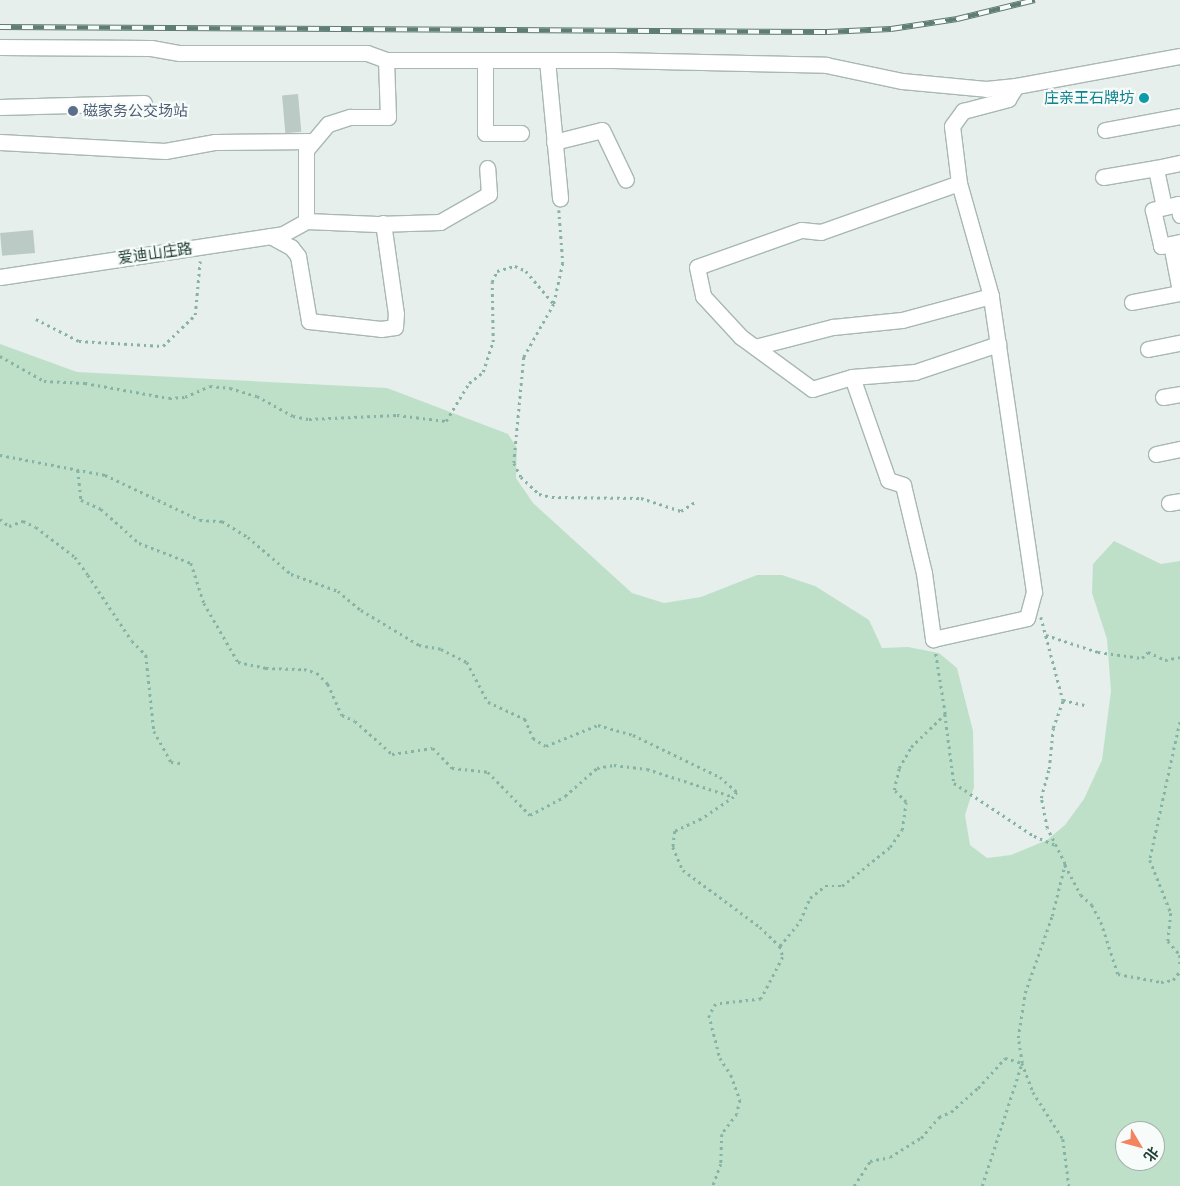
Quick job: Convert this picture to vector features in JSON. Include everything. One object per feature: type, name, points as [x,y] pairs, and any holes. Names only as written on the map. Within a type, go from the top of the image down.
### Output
[{"type":"street","points":[[0,47],[151,48],[180,53],[367,53],[386,60],[547,60],[826,65],[902,81],[986,89],[1016,86],[1180,56]]},
{"type":"street","points":[[386,60],[388,118],[350,117],[328,124],[306,150],[306,221],[384,224],[440,222],[489,194],[486,168]]},
{"type":"street","points":[[485,60],[485,133],[521,133]]},
{"type":"street","points":[[547,60],[560,198]]},
{"type":"street","points":[[852,377],[888,480],[904,485],[924,573],[933,639],[1027,618],[1034,592],[991,296],[959,183],[952,126],[963,111],[1008,99],[1016,86]]},
{"type":"street","points":[[0,107],[144,103]]},
{"type":"street","points":[[1105,130],[1180,116]]},
{"type":"street","points":[[554,142],[602,130],[626,180]]},
{"type":"street","points":[[0,142],[165,151],[215,142],[314,141]]},
{"type":"street","points":[[1103,177],[1180,163]]},
{"type":"street","points":[[1156,168],[1164,207]]},
{"type":"street","points":[[959,183],[821,232],[801,230],[697,267],[703,296],[741,337],[812,389],[852,377],[915,372],[998,344]]},
{"type":"street","points":[[1132,302],[1180,292],[1176,243],[1161,246],[1152,210],[1178,204],[1180,215]]},
{"type":"street","name":"爱迪山庄路","points":[[0,277],[283,234],[306,221]]},
{"type":"street","points":[[270,236],[291,247],[298,256],[309,321],[381,329],[395,327],[396,314],[384,224]]},
{"type":"street","points":[[755,347],[833,327],[902,320],[991,296]]},
{"type":"street","points":[[1148,349],[1180,343]]},
{"type":"street","points":[[1163,397],[1180,394]]},
{"type":"street","points":[[1156,454],[1180,449]]},
{"type":"path","points":[[560,198],[563,264],[554,304],[524,356],[514,463],[521,476],[538,494],[552,497],[641,498],[681,511],[695,502]]},
{"type":"path","points":[[36,319],[79,341],[162,346],[195,315],[200,247]]},
{"type":"path","points":[[0,356],[44,381],[85,383],[169,398],[185,397],[210,386],[230,388],[257,396],[293,416],[309,419],[397,415],[446,420],[469,383],[483,372],[493,342],[492,282],[497,271],[514,266],[526,271],[554,304]]},
{"type":"path","points":[[0,454],[105,475],[200,520],[222,522],[248,537],[291,574],[338,591],[360,610],[419,645],[442,649],[467,662],[488,702],[525,719],[533,738],[546,746],[598,725],[634,735],[720,777],[736,792],[734,796],[701,819],[675,831],[673,847],[682,870],[760,927],[780,946],[783,957],[761,999],[716,1004],[709,1015],[720,1058],[731,1074],[740,1100],[737,1114],[722,1134],[721,1164],[713,1186]]},
{"type":"path","points":[[78,470],[81,500],[100,509],[139,543],[191,563],[204,602],[238,662],[266,668],[304,669],[317,673],[328,684],[342,715],[355,721],[392,754],[433,748],[452,768],[488,772],[530,815],[565,796],[597,768],[614,765],[647,769],[734,796]]},
{"type":"path","points":[[0,519],[9,526],[23,521],[36,526],[75,557],[88,574],[132,641],[146,655],[154,731],[170,762],[181,763]]},
{"type":"path","points":[[1034,592],[1063,700],[1053,728],[1049,769],[1041,798],[1047,828],[1081,895],[1092,905],[1101,922],[1118,974],[1162,982],[1173,980],[1180,971]]},
{"type":"path","points":[[1046,634],[1098,652],[1142,658],[1148,652],[1165,660],[1180,658]]},
{"type":"path","points":[[933,639],[954,783],[1034,836],[1055,845]]},
{"type":"path","points":[[1063,700],[1084,705]]},
{"type":"path","points":[[780,946],[800,922],[810,898],[825,886],[842,886],[890,847],[902,830],[906,802],[894,790],[899,768],[912,748],[945,714]]},
{"type":"path","points":[[1180,722],[1150,860],[1170,913],[1168,941],[1180,955],[1180,964]]},
{"type":"path","points":[[1064,864],[1052,916],[1025,993],[1018,1038],[1022,1063],[1033,1092],[1063,1139],[1069,1186]]},
{"type":"path","points":[[854,1186],[870,1161],[890,1157],[921,1138],[939,1117],[951,1112],[978,1088],[1005,1058],[1022,1063]]},
{"type":"path","points":[[982,1186],[1022,1063]]},
{"type":"green space","points":[[0,344],[77,372],[387,388],[508,434],[517,448],[516,478],[533,503],[632,593],[664,603],[701,597],[757,575],[782,575],[815,586],[869,620],[882,648],[908,647],[939,653],[957,668],[973,731],[974,787],[965,815],[970,845],[987,858],[1011,855],[1047,840],[1065,825],[1084,799],[1102,760],[1111,691],[1107,639],[1092,593],[1093,564],[1114,541],[1161,564],[1180,561],[1180,1186],[0,1186]]},
{"type":"building","points":[[298,94],[301,132],[285,133],[282,95]]},
{"type":"building","points":[[33,230],[35,253],[2,256],[0,233]]},
{"type":"railway","points":[[0,27],[827,32],[891,29],[957,19],[1035,0]]},
{"type":"place","name":"庄亲王石牌坊","points":[[1144,98]]},
{"type":"place","name":"磁家务公交场站","points":[[73,111]]}]
